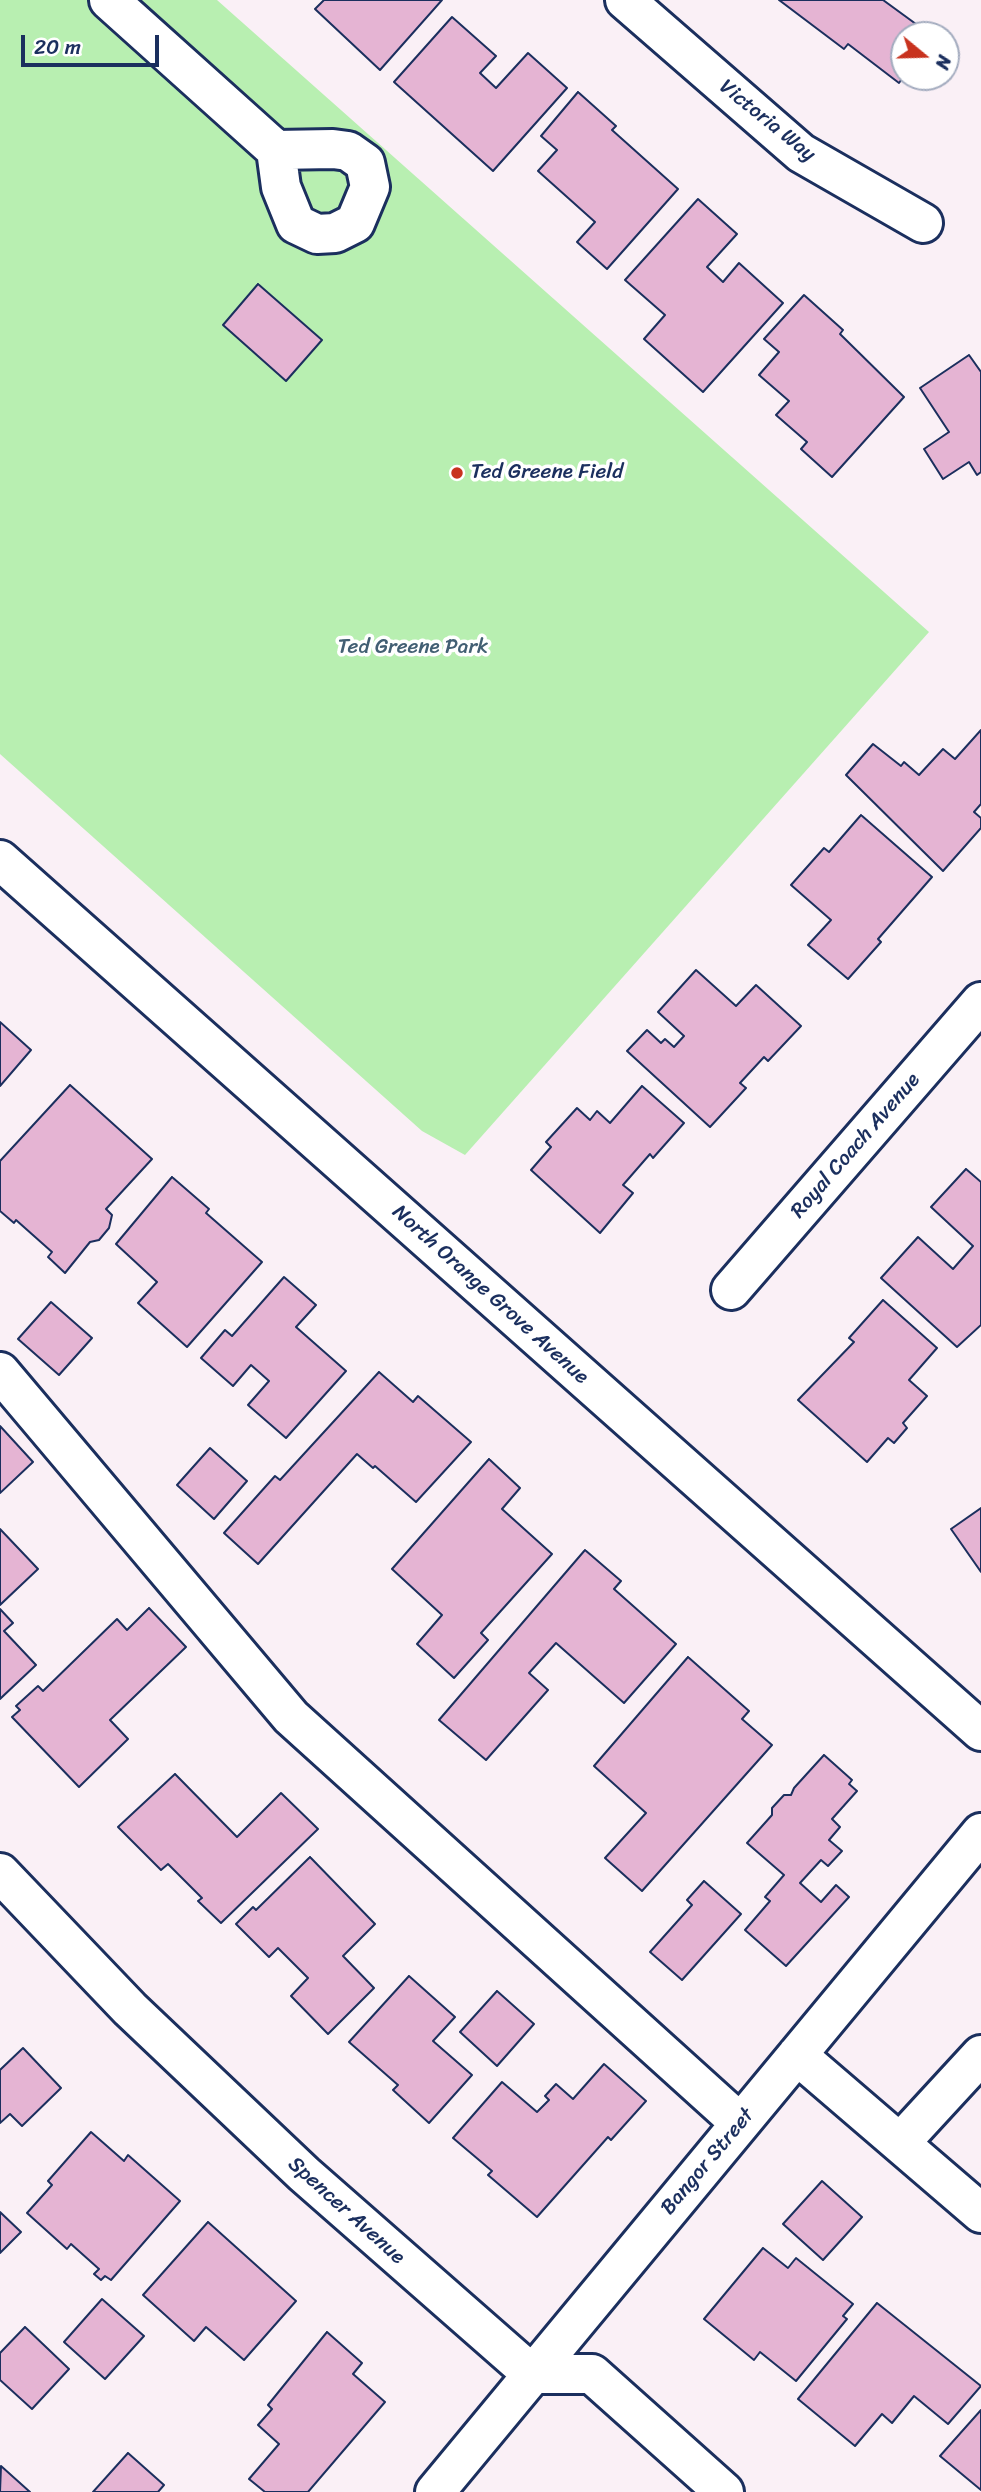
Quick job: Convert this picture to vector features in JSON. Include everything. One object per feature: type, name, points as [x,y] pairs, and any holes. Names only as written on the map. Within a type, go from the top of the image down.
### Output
[{"type":"street","points":[[109,0],[276,150]]},
{"type":"street","name":"Victoria Way","points":[[625,0],[801,153],[923,223]]},
{"type":"street","name":"North Orange Grove Avenue","points":[[0,860],[981,1731]]},
{"type":"street","name":"Royal Coach Avenue","points":[[731,1290],[981,1002]]},
{"type":"street","points":[[0,1373],[291,1717],[740,2123]]},
{"type":"street","name":"Bangor Street","points":[[435,2492],[981,1833]]},
{"type":"street","name":"Spencer Avenue","points":[[0,1873],[130,2009],[304,2174],[532,2374]]},
{"type":"street","points":[[797,2055],[981,2213]]},
{"type":"street","points":[[900,2143],[981,2055]]},
{"type":"street","points":[[532,2374],[592,2374],[724,2492]]},
{"type":"green space","name":"Ted Greene Park","points":[[0,0],[217,0],[929,632],[465,1155],[422,1131],[0,754]]},
{"type":"building","points":[[324,0],[442,0],[380,70],[315,9]]},
{"type":"building","points":[[779,0],[883,0],[912,21],[890,21],[890,76],[848,44],[844,49]]},
{"type":"building","points":[[452,17],[496,56],[480,73],[496,88],[528,53],[567,88],[493,171],[394,82]]},
{"type":"building","points":[[578,92],[616,126],[612,130],[678,189],[607,269],[577,242],[595,222],[538,171],[557,150],[541,136]]},
{"type":"building","points":[[698,199],[737,234],[707,267],[723,282],[739,263],[783,303],[703,392],[644,339],[665,315],[625,280]]},
{"type":"building","points":[[258,284],[322,340],[286,381],[223,325]]},
{"type":"building","points":[[804,295],[843,330],[840,334],[904,397],[832,477],[801,449],[807,442],[776,415],[789,401],[759,375],[779,352],[764,339]]},
{"type":"building","points":[[969,355],[981,372],[981,472],[977,475],[969,462],[943,479],[924,449],[949,432],[920,388]]},
{"type":"building","points":[[981,730],[981,804],[974,812],[981,818],[981,828],[943,871],[846,775],[873,744],[901,766],[904,762],[919,775],[943,749],[955,759]]},
{"type":"building","points":[[861,815],[932,877],[878,939],[881,942],[848,979],[808,945],[831,920],[791,885],[824,848],[829,852]]},
{"type":"building","points":[[696,970],[736,1006],[756,985],[801,1026],[768,1061],[764,1057],[740,1083],[746,1088],[710,1127],[627,1051],[647,1030],[661,1043],[665,1039],[674,1047],[684,1036],[658,1012]]},
{"type":"building","points":[[0,1022],[31,1050],[0,1086]]},
{"type":"building","points":[[70,1085],[152,1159],[106,1209],[112,1215],[109,1228],[99,1240],[90,1242],[65,1273],[48,1257],[52,1252],[16,1220],[14,1223],[0,1211],[0,1161]]},
{"type":"building","points":[[642,1086],[684,1123],[653,1158],[650,1154],[623,1185],[633,1193],[600,1233],[531,1170],[551,1147],[546,1142],[577,1108],[590,1120],[597,1111],[610,1123]]},
{"type":"building","points":[[966,1169],[981,1182],[981,1325],[957,1347],[881,1278],[918,1237],[953,1269],[973,1246],[931,1207]]},
{"type":"building","points":[[172,1177],[209,1209],[206,1213],[262,1262],[187,1347],[138,1303],[157,1282],[116,1244]]},
{"type":"building","points":[[284,1277],[316,1305],[296,1327],[346,1371],[286,1438],[248,1405],[269,1381],[251,1365],[233,1386],[201,1358],[225,1330],[232,1336]]},
{"type":"building","points":[[883,1300],[937,1348],[909,1380],[927,1396],[903,1423],[907,1428],[894,1443],[888,1438],[867,1462],[798,1400],[854,1342],[849,1338]]},
{"type":"building","points":[[51,1302],[92,1338],[59,1375],[18,1339]]},
{"type":"building","points":[[379,1372],[413,1402],[418,1396],[471,1442],[416,1502],[357,1454],[258,1564],[224,1533],[275,1476],[280,1480]]},
{"type":"building","points":[[0,1426],[33,1462],[0,1493]]},
{"type":"building","points":[[210,1448],[247,1481],[214,1519],[177,1485]]},
{"type":"building","points":[[489,1459],[520,1488],[502,1509],[552,1554],[481,1633],[488,1640],[454,1678],[417,1644],[442,1615],[392,1569]]},
{"type":"building","points":[[981,1508],[981,1572],[951,1529]]},
{"type":"building","points":[[0,1529],[38,1569],[0,1605]]},
{"type":"building","points":[[585,1550],[621,1581],[614,1589],[676,1644],[624,1703],[556,1643],[529,1673],[548,1690],[486,1760],[439,1720]]},
{"type":"building","points":[[149,1608],[186,1647],[110,1720],[128,1739],[79,1787],[12,1717],[20,1710],[16,1706],[38,1686],[43,1691],[117,1619],[127,1630]]},
{"type":"building","points":[[0,1609],[13,1623],[4,1631],[36,1665],[0,1699]]},
{"type":"building","points":[[688,1657],[749,1711],[742,1719],[772,1745],[642,1891],[605,1858],[646,1813],[594,1766]]},
{"type":"building","points":[[824,1755],[852,1780],[849,1784],[857,1791],[832,1819],[840,1827],[829,1840],[842,1851],[828,1866],[821,1860],[800,1883],[821,1902],[836,1885],[849,1897],[786,1966],[745,1930],[770,1901],[765,1897],[784,1875],[747,1843],[772,1815],[772,1808],[784,1795],[791,1795],[794,1788]]},
{"type":"building","points":[[175,1774],[237,1837],[281,1793],[318,1829],[221,1923],[198,1901],[202,1898],[168,1864],[161,1870],[118,1827]]},
{"type":"building","points":[[310,1857],[375,1924],[343,1956],[374,1988],[328,2034],[291,1996],[308,1978],[278,1948],[269,1957],[236,1924],[253,1907],[256,1910]]},
{"type":"building","points":[[704,1881],[741,1914],[682,1980],[650,1952],[692,1905],[687,1900]]},
{"type":"building","points":[[409,1976],[455,2017],[433,2041],[472,2075],[429,2123],[393,2090],[398,2085],[349,2042]]},
{"type":"building","points":[[497,1991],[534,2024],[497,2066],[460,2032]]},
{"type":"building","points":[[23,2048],[61,2088],[22,2126],[10,2114],[0,2123],[0,2070]]},
{"type":"building","points":[[604,2064],[646,2101],[611,2140],[608,2137],[537,2217],[488,2175],[492,2171],[453,2138],[502,2082],[537,2112],[549,2100],[545,2096],[556,2084],[573,2099]]},
{"type":"building","points":[[91,2132],[124,2161],[128,2155],[180,2201],[111,2280],[105,2276],[101,2280],[94,2274],[99,2269],[71,2244],[67,2249],[27,2213],[52,2185],[48,2181]]},
{"type":"building","points":[[822,2181],[862,2217],[823,2260],[783,2224]]},
{"type":"building","points":[[0,2212],[21,2232],[0,2253]]},
{"type":"building","points":[[208,2222],[296,2301],[244,2360],[206,2327],[194,2341],[143,2295]]},
{"type":"building","points":[[763,2248],[788,2268],[796,2258],[853,2304],[843,2316],[847,2319],[796,2381],[760,2352],[754,2360],[704,2319]]},
{"type":"building","points":[[102,2299],[144,2336],[105,2379],[64,2342]]},
{"type":"building","points":[[877,2303],[981,2386],[948,2424],[914,2396],[892,2423],[882,2414],[855,2446],[798,2399]]},
{"type":"building","points":[[25,2327],[69,2369],[32,2409],[0,2380],[0,2353]]},
{"type":"building","points":[[327,2332],[362,2363],[353,2374],[385,2402],[308,2492],[265,2492],[249,2479],[279,2444],[258,2425],[272,2409],[268,2405]]},
{"type":"building","points":[[981,2410],[981,2490],[940,2456]]},
{"type":"building","points":[[128,2453],[164,2485],[158,2492],[93,2492]]},
{"type":"building","points":[[1,2466],[30,2492],[0,2492]]},
{"type":"place","name":"Ted Greene Field","points":[[457,473]]}]
